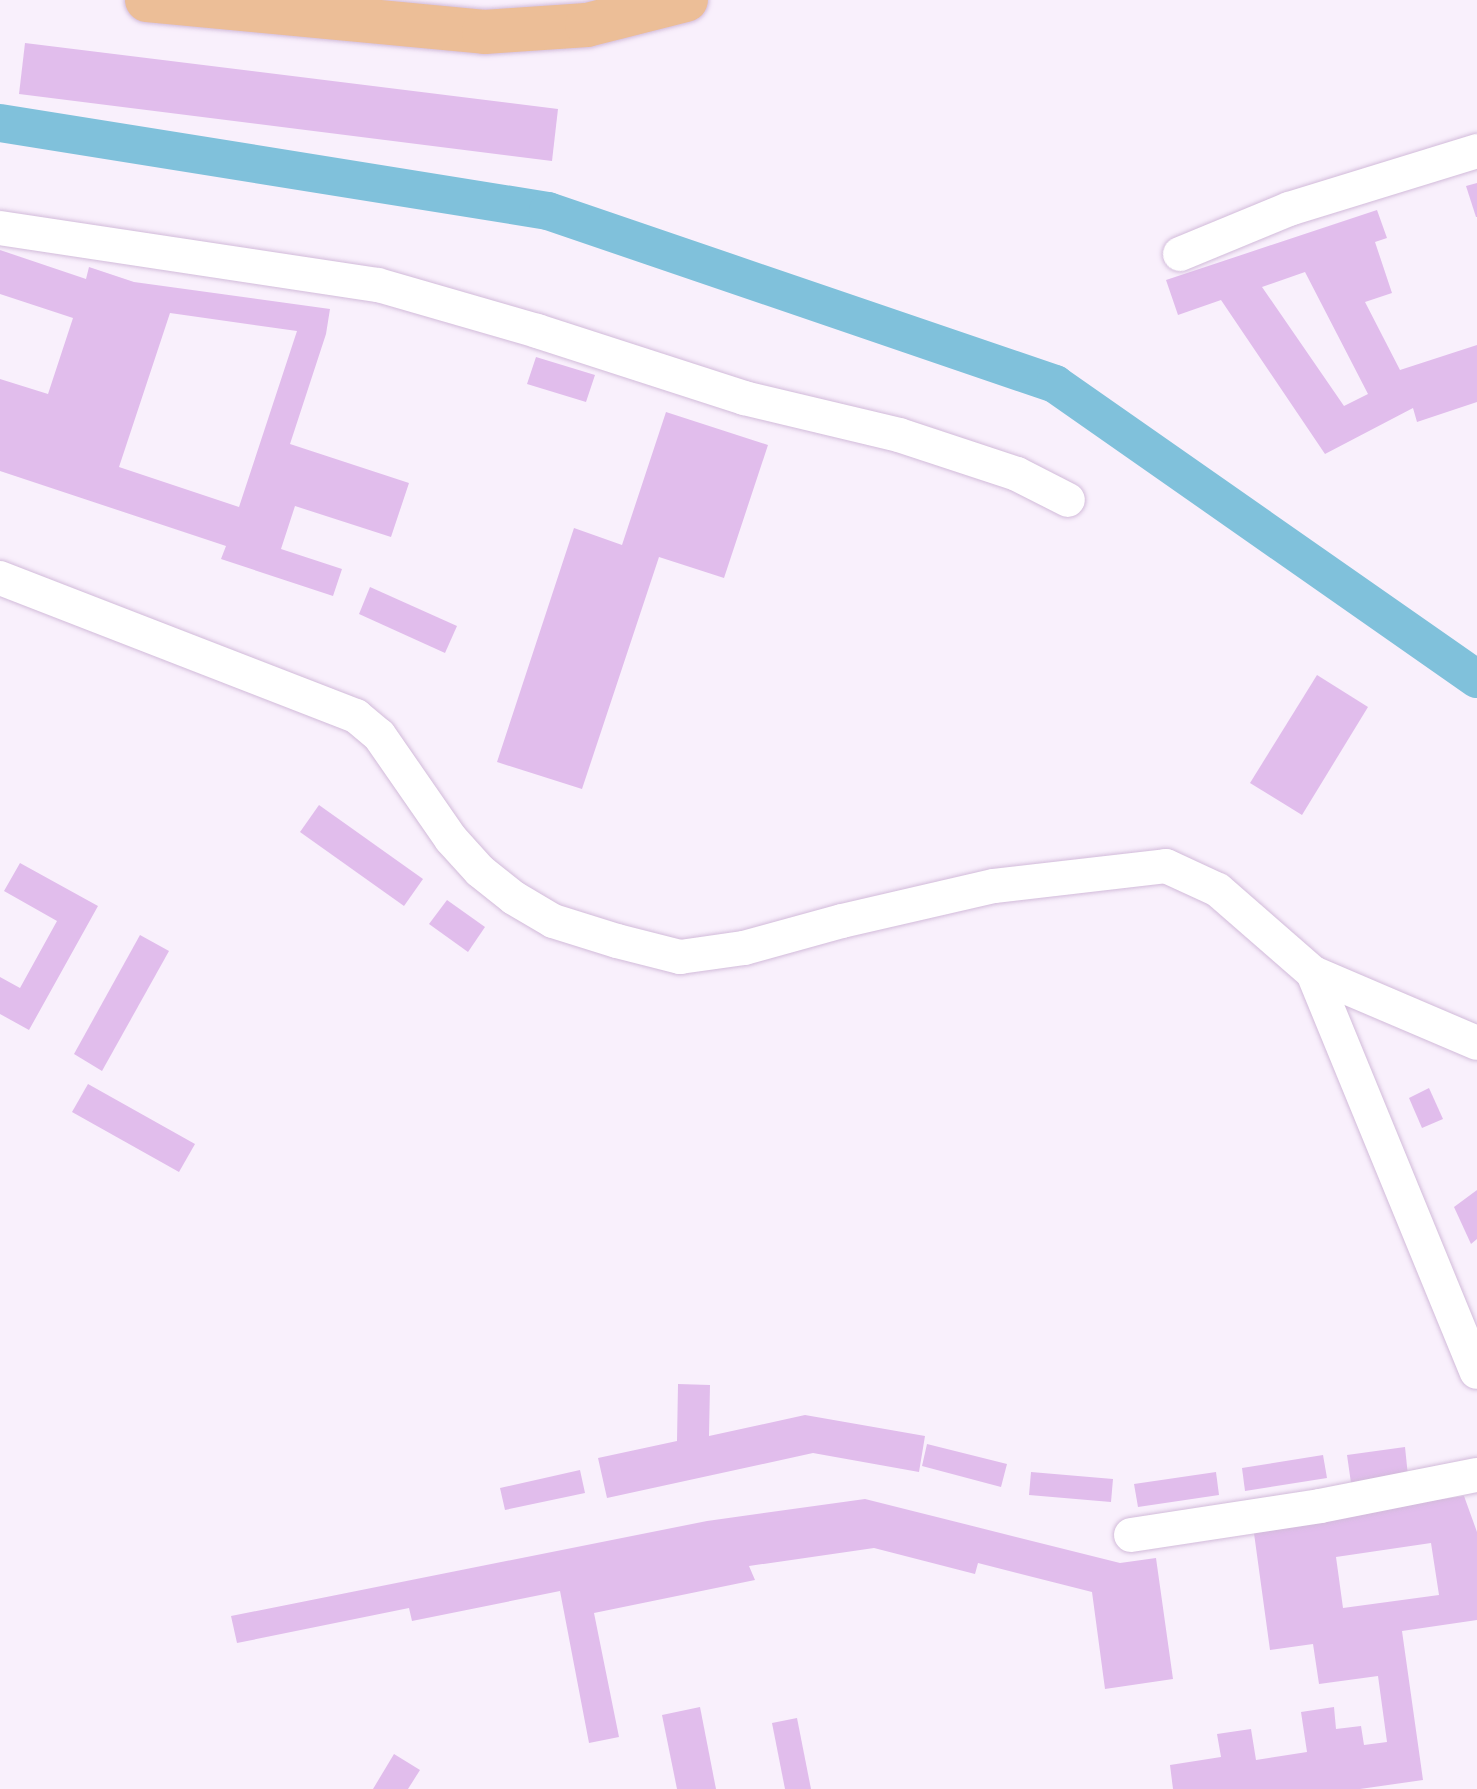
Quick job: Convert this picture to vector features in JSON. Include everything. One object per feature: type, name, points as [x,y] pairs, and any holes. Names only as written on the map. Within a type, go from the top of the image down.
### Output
[{"type":"main road","points":[[147,0],[484,32],[587,25],[686,0]]},
{"type":"street","points":[[1180,254],[1289,209],[1477,151]]},
{"type":"street","points":[[0,228],[378,285],[537,331],[729,393],[899,435],[1017,474],[1068,500]]},
{"type":"street","points":[[0,578],[356,716],[379,735],[451,839],[480,871],[514,898],[553,921],[680,957],[744,948],[842,921],[994,886],[1166,866],[1218,890],[1313,973],[1477,1043]]},
{"type":"street","points":[[1313,973],[1477,1372]]},
{"type":"street","points":[[1131,1535],[1320,1506],[1477,1475]]},
{"type":"building","points":[[25,43],[558,109],[552,161],[19,94]]},
{"type":"building","points":[[1477,183],[1477,217],[1476,217],[1466,186]]},
{"type":"building","points":[[1377,210],[1387,238],[1375,242],[1392,293],[1365,302],[1400,370],[1477,345],[1477,402],[1417,422],[1413,408],[1325,454],[1221,300],[1178,315],[1166,280]],"holes":[[[1305,272],[1368,394],[1344,406],[1262,287]]]},
{"type":"building","points":[[0,250],[86,279],[89,267],[134,282],[330,309],[326,334],[290,444],[409,483],[391,537],[295,506],[281,549],[342,569],[333,596],[221,559],[226,546],[0,471],[0,379],[48,394],[73,318],[0,294]],"holes":[[[170,313],[297,331],[239,507],[119,467]]]},
{"type":"building","points":[[536,357],[595,375],[586,402],[527,384]]},
{"type":"building","points":[[666,412],[768,445],[724,578],[659,557],[582,789],[497,762],[574,528],[622,545]]},
{"type":"building","points":[[370,587],[457,626],[445,653],[359,614]]},
{"type":"building","points":[[1317,675],[1368,707],[1302,815],[1250,783]]},
{"type":"building","points":[[319,805],[423,879],[404,906],[300,832]]},
{"type":"building","points":[[20,863],[98,906],[29,1030],[0,1014],[0,977],[20,988],[57,921],[4,891]]},
{"type":"building","points":[[447,900],[485,927],[468,952],[429,924]]},
{"type":"building","points":[[140,935],[169,951],[102,1071],[74,1054]]},
{"type":"building","points":[[88,1084],[195,1144],[179,1172],[72,1112]]},
{"type":"building","points":[[1429,1088],[1443,1119],[1422,1128],[1409,1098]]},
{"type":"building","points":[[1477,1190],[1477,1239],[1471,1244],[1454,1207]]},
{"type":"building","points":[[678,1384],[710,1385],[709,1436],[805,1415],[925,1436],[919,1472],[813,1453],[607,1498],[598,1458],[677,1441]]},
{"type":"building","points":[[927,1444],[1007,1464],[1001,1487],[922,1466]]},
{"type":"building","points":[[1405,1447],[1408,1476],[1351,1483],[1347,1455]]},
{"type":"building","points":[[1323,1455],[1327,1478],[1245,1491],[1242,1468]]},
{"type":"building","points":[[580,1470],[585,1493],[505,1510],[500,1488]]},
{"type":"building","points":[[1031,1472],[1113,1479],[1111,1502],[1029,1495]]},
{"type":"building","points":[[1216,1472],[1219,1495],[1138,1507],[1134,1484]]},
{"type":"building","points":[[1464,1496],[1477,1532],[1477,1620],[1402,1631],[1423,1780],[1360,1789],[1173,1789],[1170,1765],[1221,1757],[1217,1734],[1251,1729],[1256,1760],[1307,1752],[1301,1712],[1334,1707],[1336,1729],[1361,1726],[1364,1745],[1387,1742],[1378,1676],[1319,1684],[1313,1644],[1270,1650],[1253,1526]],"holes":[[[1431,1543],[1439,1595],[1343,1608],[1336,1557]]]},
{"type":"building","points":[[865,1499],[1120,1563],[1156,1558],[1173,1679],[1105,1689],[1092,1592],[978,1563],[975,1574],[874,1548],[749,1566],[755,1580],[594,1613],[619,1737],[589,1743],[560,1591],[412,1621],[409,1608],[237,1643],[231,1616],[707,1521]]},
{"type":"building","points":[[700,1707],[716,1789],[677,1789],[662,1715]]},
{"type":"building","points":[[797,1718],[811,1789],[785,1789],[772,1723]]},
{"type":"building","points":[[394,1754],[420,1770],[408,1789],[373,1789]]},
{"type":"waterway","points":[[0,123],[548,211],[1055,384],[1477,679]]}]
